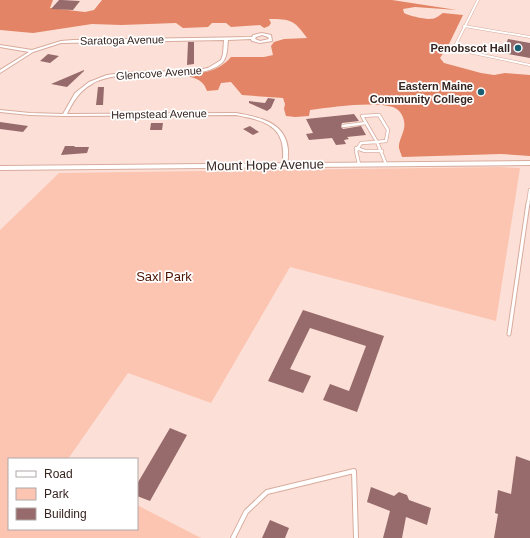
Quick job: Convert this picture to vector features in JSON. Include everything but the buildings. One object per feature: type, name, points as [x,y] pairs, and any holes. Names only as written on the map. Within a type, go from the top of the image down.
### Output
[{"type":"street","name":"Glencove Avenue","points":[[64,115],[75,94],[103,78],[127,74],[197,72],[215,66],[221,62],[224,56],[226,38]]},
{"type":"street","name":"Saratoga Avenue","points":[[0,72],[32,51],[61,42],[252,38]]},
{"type":"street","points":[[0,46],[32,51]]},
{"type":"street","name":"Hempstead Avenue","points":[[0,111],[64,115],[224,113],[248,116],[260,120],[280,131],[285,146],[286,165]]},
{"type":"street","name":"Mount Hope Avenue","points":[[0,168],[530,163]]},
{"type":"lane","points":[[478,0],[464,26],[456,46],[473,53],[530,65]]},
{"type":"lane","points":[[464,26],[530,37]]},
{"type":"lane","points":[[356,148],[361,143],[377,142],[386,141],[388,130],[379,115],[362,116],[377,142],[382,150],[386,164]]},
{"type":"lane","points":[[343,126],[366,123]]},
{"type":"lane","points":[[356,148],[365,151],[382,150]]},
{"type":"lane","points":[[356,148],[359,164]]},
{"type":"lane","points":[[509,334],[530,190]]},
{"type":"lane","points":[[232,538],[246,512],[267,492],[354,471],[356,538]]},
{"type":"green space","name":"Saxl Park","points":[[500,167],[520,168],[496,321],[290,267],[211,403],[128,373],[69,458],[8,458],[8,530],[138,530],[138,506],[201,538],[0,538],[0,230],[59,173]]},
{"type":"shaded area","points":[[0,0],[53,0],[50,8],[85,12],[94,10],[102,0],[392,0],[457,10],[415,7],[403,9],[404,13],[424,19],[432,19],[443,13],[463,15],[449,44],[440,58],[444,63],[494,75],[505,73],[530,75],[530,156],[501,154],[402,157],[399,146],[404,121],[400,112],[393,107],[385,105],[352,105],[310,110],[309,116],[286,116],[283,98],[242,95],[231,82],[221,83],[218,90],[207,91],[201,81],[190,77],[189,75],[207,72],[217,68],[231,57],[264,57],[273,55],[271,46],[274,42],[284,39],[307,38],[299,27],[287,20],[269,19],[271,23],[269,26],[264,28],[260,25],[231,27],[226,23],[212,23],[208,27],[183,28],[176,23],[121,25],[92,24],[33,33],[0,30]]},
{"type":"place","name":"Penobscot Hall","points":[[518,48]]},
{"type":"place","name":"Eastern Maine Community College","points":[[481,92]]}]
